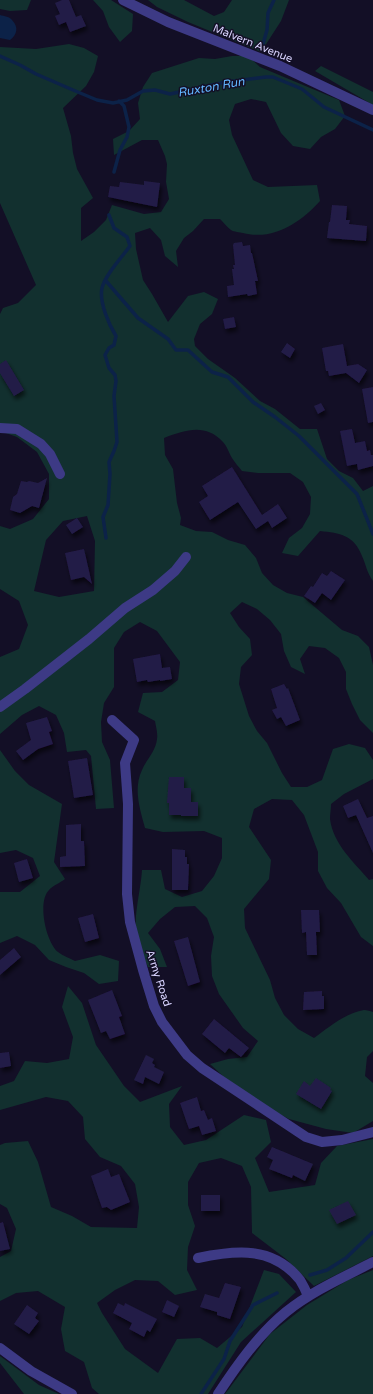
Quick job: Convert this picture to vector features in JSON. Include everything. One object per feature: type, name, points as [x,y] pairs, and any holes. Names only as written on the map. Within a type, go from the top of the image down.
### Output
[{"type":"street","name":"Malvern Avenue","points":[[123,0],[168,22],[280,66],[373,110]]},
{"type":"street","points":[[0,428],[18,429],[41,444],[50,454],[60,474]]},
{"type":"street","points":[[0,707],[66,657],[125,608],[153,590],[175,571],[186,557]]},
{"type":"street","name":"Army Road","points":[[112,720],[134,740],[126,763],[128,804],[128,894],[130,922],[154,1006],[162,1022],[187,1055],[202,1068],[306,1137],[322,1142],[342,1140],[373,1132]]},
{"type":"street","points":[[198,1258],[222,1253],[264,1254],[280,1262],[290,1270],[301,1281],[308,1296]]},
{"type":"street","points":[[218,1394],[246,1355],[266,1331],[286,1313],[308,1296],[373,1262]]},
{"type":"street","points":[[0,1348],[32,1371],[72,1394]]},
{"type":"green space","points":[[0,0],[31,0],[27,10],[10,11],[0,9]]},
{"type":"green space","points":[[93,0],[111,0],[133,14],[132,31],[120,42],[109,27],[103,11]]},
{"type":"green space","points":[[148,0],[184,0],[214,16],[224,12],[232,0],[289,0],[281,21],[261,52],[188,22],[157,7]]},
{"type":"green space","points":[[69,44],[84,48],[98,56],[94,72],[86,86],[63,108],[71,136],[77,169],[93,198],[81,208],[81,241],[94,232],[106,220],[112,205],[144,214],[161,212],[169,199],[166,182],[167,164],[158,140],[142,140],[114,155],[113,139],[129,131],[140,119],[138,103],[143,87],[152,73],[199,58],[215,59],[232,56],[248,56],[260,67],[339,100],[345,116],[335,129],[321,137],[310,149],[293,146],[281,133],[266,102],[251,99],[235,104],[229,120],[232,135],[253,180],[268,187],[317,185],[320,201],[313,209],[286,228],[276,232],[254,235],[232,231],[220,219],[204,219],[184,238],[176,251],[178,267],[165,256],[161,240],[150,228],[135,233],[136,249],[143,280],[168,322],[188,296],[204,292],[218,299],[212,314],[200,324],[194,339],[195,346],[208,359],[235,378],[260,401],[275,409],[300,429],[317,429],[327,459],[339,471],[353,478],[363,491],[373,486],[373,581],[359,549],[350,539],[340,534],[320,531],[298,556],[282,553],[289,538],[302,528],[310,514],[311,497],[303,482],[290,473],[258,473],[242,471],[233,460],[224,444],[216,436],[202,430],[188,431],[164,438],[165,455],[173,469],[177,503],[181,518],[180,525],[196,531],[212,532],[228,540],[245,545],[256,558],[262,573],[273,585],[287,593],[303,597],[342,630],[358,636],[369,647],[373,665],[373,733],[360,720],[352,704],[346,689],[346,672],[339,658],[325,648],[309,646],[300,659],[305,674],[291,667],[284,651],[281,634],[270,620],[257,609],[242,602],[230,613],[239,627],[250,639],[252,655],[241,667],[239,684],[249,716],[257,731],[267,743],[291,787],[307,787],[322,780],[333,749],[349,744],[365,748],[373,760],[373,779],[344,794],[331,804],[330,819],[335,837],[345,852],[369,880],[373,879],[373,946],[361,937],[341,903],[327,888],[318,871],[318,852],[304,815],[292,800],[272,799],[254,809],[249,827],[271,860],[269,879],[244,909],[245,928],[270,980],[275,998],[284,1015],[298,1029],[314,1038],[338,1021],[351,1014],[364,1010],[373,1012],[373,1051],[367,1057],[365,1076],[373,1083],[373,1121],[353,1133],[326,1129],[289,1119],[272,1110],[224,1077],[210,1064],[228,1059],[247,1057],[258,1041],[243,1028],[219,994],[212,976],[211,956],[214,937],[207,918],[195,906],[175,907],[160,919],[148,933],[160,949],[167,967],[148,967],[139,945],[136,924],[142,870],[161,870],[165,889],[182,897],[202,891],[214,876],[222,858],[222,838],[204,831],[163,832],[145,828],[138,799],[138,784],[142,770],[155,748],[157,735],[155,721],[138,712],[143,693],[162,692],[178,680],[180,662],[157,631],[140,622],[124,632],[114,648],[114,687],[104,703],[101,722],[102,742],[110,760],[114,808],[96,809],[91,756],[86,750],[67,752],[64,733],[56,715],[39,706],[22,715],[0,734],[0,657],[19,649],[28,625],[19,601],[0,589],[0,526],[10,529],[33,519],[49,499],[49,474],[37,452],[17,437],[0,431],[0,314],[3,308],[18,303],[36,285],[0,203],[0,47],[36,49]],"holes":[[[87,516],[95,541],[94,591],[59,597],[34,591],[46,540],[63,521]]]},
{"type":"green space","points":[[321,66],[373,92],[373,105],[315,71]]},
{"type":"green space","points":[[0,750],[15,771],[29,785],[62,804],[54,862],[65,879],[50,889],[45,896],[43,912],[44,922],[50,940],[58,952],[75,961],[100,955],[119,961],[118,981],[99,984],[84,973],[49,960],[35,945],[17,936],[0,943],[0,892],[20,892],[40,876],[33,858],[16,850],[0,853]]},
{"type":"green space","points":[[68,986],[82,1003],[96,1045],[124,1086],[140,1102],[182,1086],[169,1104],[170,1127],[184,1145],[206,1140],[244,1115],[266,1120],[271,1142],[255,1158],[269,1192],[315,1185],[321,1163],[337,1146],[373,1139],[373,1256],[314,1286],[286,1259],[252,1233],[251,1187],[242,1166],[221,1158],[199,1163],[188,1182],[188,1205],[195,1226],[188,1247],[187,1270],[197,1290],[175,1295],[158,1281],[135,1280],[115,1290],[97,1303],[125,1349],[158,1373],[177,1339],[200,1338],[217,1348],[242,1327],[264,1270],[279,1274],[296,1292],[241,1342],[208,1394],[99,1394],[92,1388],[84,1362],[65,1351],[61,1329],[65,1307],[38,1291],[16,1293],[0,1301],[0,1257],[11,1251],[16,1229],[7,1208],[0,1204],[0,1145],[5,1143],[28,1141],[38,1162],[51,1207],[72,1216],[91,1227],[137,1228],[139,1207],[135,1184],[121,1166],[100,1157],[85,1139],[83,1117],[68,1101],[46,1097],[0,1110],[0,1086],[14,1081],[25,1061],[47,1063],[69,1059],[73,1037],[62,1007]]},
{"type":"green space","points":[[373,1270],[373,1394],[225,1394],[270,1334],[307,1305],[348,1280]]},
{"type":"green space","points":[[0,1356],[39,1385],[59,1394],[24,1394],[0,1363]]},
{"type":"water","points":[[0,15],[10,18],[16,25],[16,33],[10,40],[0,38]]},
{"type":"building","points":[[62,0],[69,0],[76,17],[81,15],[86,26],[70,32],[66,22],[59,25],[55,16],[60,14],[55,3]]},
{"type":"building","points":[[144,181],[160,183],[157,207],[108,197],[110,186],[119,187],[120,182],[144,185]]},
{"type":"building","points":[[332,205],[347,206],[346,220],[350,220],[349,224],[367,226],[366,241],[327,238]]},
{"type":"building","points":[[242,242],[243,246],[250,245],[258,281],[255,281],[257,294],[228,297],[227,286],[234,285],[232,269],[234,269],[233,265],[235,265],[233,245],[234,243]]},
{"type":"building","points":[[234,317],[236,327],[225,329],[223,319]]},
{"type":"building","points":[[287,343],[295,349],[290,358],[281,352]]},
{"type":"building","points":[[343,344],[347,366],[358,364],[367,370],[359,383],[346,373],[329,376],[328,371],[326,371],[322,348]]},
{"type":"building","points":[[6,360],[24,390],[14,396],[0,373],[0,364]]},
{"type":"building","points":[[373,387],[373,422],[368,423],[362,389]]},
{"type":"building","points":[[321,403],[325,410],[318,414],[314,406]]},
{"type":"building","points":[[352,429],[355,443],[365,441],[367,451],[370,450],[371,455],[373,455],[373,466],[358,470],[357,464],[347,466],[340,431]]},
{"type":"building","points":[[232,467],[262,515],[278,504],[287,518],[272,528],[268,521],[256,529],[238,502],[210,520],[199,502],[208,496],[202,486]]},
{"type":"building","points":[[47,478],[39,508],[32,506],[20,513],[10,510],[13,497],[17,494],[21,481],[38,483]]},
{"type":"building","points":[[77,518],[83,527],[72,534],[66,525]]},
{"type":"building","points":[[84,549],[92,584],[84,577],[71,580],[65,553]]},
{"type":"building","points":[[331,571],[345,580],[331,600],[322,593],[315,603],[304,596],[311,586],[313,587],[322,573],[327,576]]},
{"type":"building","points":[[160,654],[162,668],[170,667],[172,679],[137,682],[133,659]]},
{"type":"building","points":[[284,684],[287,689],[288,688],[300,720],[286,726],[281,717],[277,719],[272,710],[277,708],[271,689]]},
{"type":"building","points":[[47,717],[52,731],[49,732],[53,744],[38,749],[23,760],[16,751],[31,740],[26,723]]},
{"type":"building","points":[[87,758],[93,795],[74,798],[68,761]]},
{"type":"building","points":[[169,777],[184,777],[184,788],[191,788],[191,802],[198,802],[198,816],[169,815],[169,803],[167,803]]},
{"type":"building","points":[[358,799],[367,818],[373,816],[373,853],[356,815],[348,818],[343,806]]},
{"type":"building","points":[[81,824],[81,841],[84,841],[85,866],[60,867],[60,857],[66,856],[66,825]]},
{"type":"building","points":[[172,849],[185,850],[187,864],[189,864],[188,890],[172,890]]},
{"type":"building","points":[[27,859],[33,878],[19,882],[14,863]]},
{"type":"building","points":[[301,910],[319,910],[320,932],[316,932],[317,955],[307,955],[306,932],[302,933]]},
{"type":"building","points":[[93,914],[99,938],[85,942],[78,918]]},
{"type":"building","points":[[188,937],[200,982],[188,986],[174,941]]},
{"type":"building","points":[[14,948],[21,957],[0,975],[0,960]]},
{"type":"building","points":[[112,990],[122,1016],[119,1017],[125,1034],[110,1039],[106,1031],[101,1033],[88,1000]]},
{"type":"building","points":[[322,991],[322,996],[324,996],[324,1009],[303,1010],[304,992]]},
{"type":"building","points":[[214,1019],[249,1048],[241,1057],[229,1048],[225,1053],[202,1034]]},
{"type":"building","points":[[9,1052],[11,1066],[0,1068],[0,1053]]},
{"type":"building","points":[[146,1055],[154,1059],[152,1063],[155,1065],[154,1067],[164,1072],[159,1084],[145,1077],[143,1084],[134,1080]]},
{"type":"building","points":[[316,1078],[331,1088],[330,1090],[332,1091],[321,1109],[296,1094],[304,1081],[310,1086]]},
{"type":"building","points":[[197,1097],[201,1111],[204,1110],[208,1120],[212,1118],[216,1131],[202,1135],[199,1126],[189,1129],[180,1103]]},
{"type":"building","points":[[272,1147],[313,1164],[305,1181],[293,1175],[292,1178],[269,1169],[273,1160],[267,1157]]},
{"type":"building","points":[[108,1169],[111,1177],[119,1174],[130,1202],[111,1210],[107,1207],[102,1208],[91,1176]]},
{"type":"building","points":[[201,1195],[220,1195],[220,1211],[201,1211]]},
{"type":"building","points":[[348,1201],[356,1215],[337,1224],[329,1210]]},
{"type":"building","points":[[3,1222],[10,1249],[0,1251],[0,1223]]},
{"type":"building","points":[[225,1283],[241,1287],[230,1319],[217,1315],[217,1312],[200,1307],[205,1294],[219,1298]]},
{"type":"building","points":[[167,1300],[179,1306],[174,1317],[162,1312]]},
{"type":"building","points":[[118,1303],[124,1306],[125,1303],[157,1319],[150,1332],[147,1330],[144,1337],[129,1329],[132,1323],[113,1313]]},
{"type":"building","points":[[27,1305],[38,1313],[35,1318],[39,1321],[29,1334],[14,1324]]},
{"type":"waterway","points":[[263,44],[267,30],[268,13],[274,0]]},
{"type":"waterway","name":"Ruxton Run","points":[[0,56],[36,74],[97,100],[113,103],[127,100],[143,91],[155,90],[170,94],[226,82],[273,77],[302,89],[324,107],[373,130]]},
{"type":"waterway","points":[[114,172],[120,150],[127,137],[129,127],[124,106],[119,101]]},
{"type":"waterway","points":[[106,538],[103,517],[108,505],[110,474],[109,462],[117,442],[114,396],[116,381],[115,375],[109,368],[105,355],[109,348],[114,345],[116,336],[105,313],[101,294],[104,283],[114,266],[130,246],[127,237],[114,228],[109,215]]},
{"type":"waterway","points":[[106,281],[138,318],[168,339],[176,350],[188,350],[212,372],[228,377],[253,402],[299,436],[357,494],[373,534]]},
{"type":"waterway","points":[[310,1275],[327,1270],[346,1258],[373,1232]]},
{"type":"waterway","points":[[201,1394],[224,1359],[230,1341],[253,1305],[277,1293]]}]
